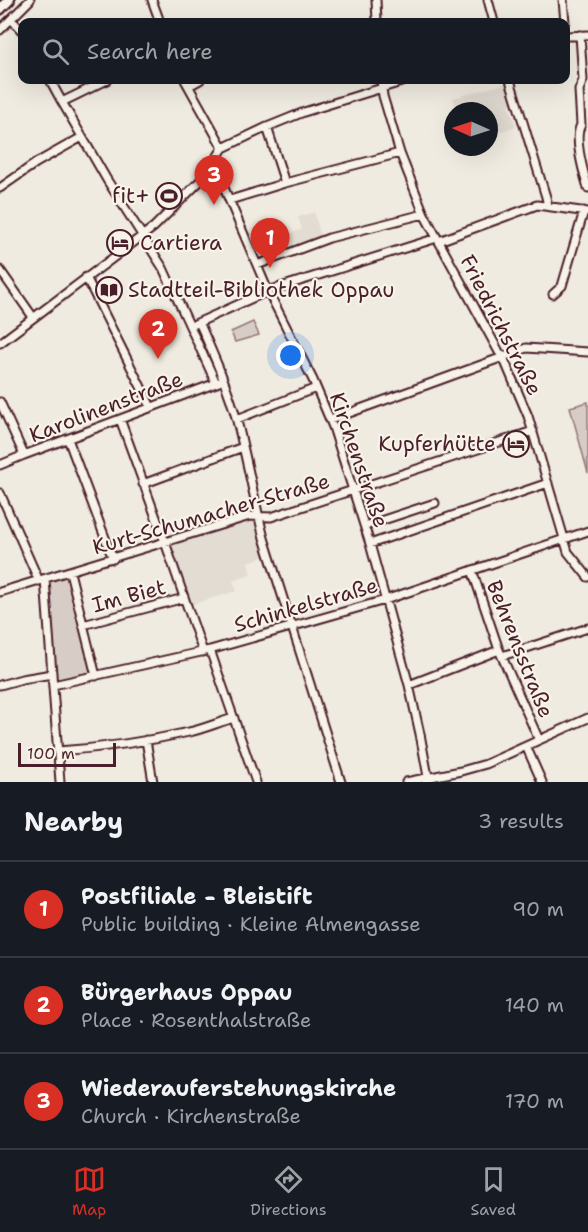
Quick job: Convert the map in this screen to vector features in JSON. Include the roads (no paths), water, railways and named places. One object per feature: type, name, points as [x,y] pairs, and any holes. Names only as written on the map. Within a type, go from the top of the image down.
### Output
[{"type":"street","points":[[0,9],[9,0]]},
{"type":"street","points":[[0,30],[30,0]]},
{"type":"street","points":[[376,0],[377,18]]},
{"type":"street","points":[[488,0],[493,18]]},
{"type":"street","points":[[563,0],[565,18]]},
{"type":"street","points":[[155,1],[159,18]]},
{"type":"street","points":[[11,19],[18,27]]},
{"type":"street","points":[[580,35],[582,80],[579,90],[585,125],[579,130],[580,150],[588,188]]},
{"type":"street","points":[[570,36],[588,35]]},
{"type":"street","points":[[52,84],[107,180],[163,268],[237,419],[258,516],[341,782]]},
{"type":"street","points":[[62,102],[99,84]]},
{"type":"street","points":[[188,84],[223,148]]},
{"type":"street","points":[[0,343],[154,227],[205,176],[223,148],[304,112],[379,84]]},
{"type":"street","name":"Friedrichstraße","points":[[382,84],[383,96],[400,153],[424,214],[503,357],[533,431],[568,552],[588,578]]},
{"type":"street","points":[[511,84],[548,206]]},
{"type":"street","points":[[267,128],[285,183]]},
{"type":"street","points":[[0,188],[82,137]]},
{"type":"street","points":[[230,200],[400,153]]},
{"type":"street","name":"Kirchenstraße","points":[[211,167],[219,176],[268,291],[330,420],[365,526],[409,685],[429,780]]},
{"type":"street","points":[[190,326],[268,291],[438,239],[537,205],[586,211],[562,286],[553,294]]},
{"type":"street","points":[[257,265],[329,238],[424,214]]},
{"type":"street","points":[[0,270],[33,317]]},
{"type":"street","points":[[86,277],[151,407]]},
{"type":"street","points":[[199,322],[220,382]]},
{"type":"street","points":[[330,420],[526,348],[588,352]]},
{"type":"street","name":"Karolinenstraße","points":[[0,465],[220,382]]},
{"type":"street","points":[[237,419],[316,387]]},
{"type":"street","points":[[0,402],[24,455]]},
{"type":"street","points":[[120,419],[184,598],[234,717],[256,782]]},
{"type":"street","name":"Kurt-Schumacher-Straße","points":[[0,592],[250,516],[271,517],[533,431]]},
{"type":"street","points":[[69,439],[113,559]]},
{"type":"street","points":[[143,484],[243,447]]},
{"type":"street","points":[[370,544],[548,483]]},
{"type":"street","points":[[0,493],[42,580],[60,782]]},
{"type":"street","points":[[365,526],[435,503]]},
{"type":"street","name":"Schinkelstraße","points":[[53,686],[206,651],[385,600],[588,531]]},
{"type":"street","name":"Behrensstraße","points":[[471,570],[500,653],[539,740]]},
{"type":"street","points":[[70,572],[96,676]]},
{"type":"street","name":"Im Biet","points":[[83,625],[184,598]]},
{"type":"street","points":[[409,685],[500,653],[588,628]]},
{"type":"street","points":[[0,685],[52,674]]},
{"type":"street","points":[[58,750],[116,746],[146,741],[191,732],[234,717]]},
{"type":"street","points":[[406,782],[429,780],[486,764],[588,718]]},
{"type":"street","points":[[146,741],[153,782]]},
{"type":"street","points":[[526,746],[542,782]]},
{"type":"place","name":"fit+","points":[[169,196]]},
{"type":"place","name":"Wiederauferstehungskirche","points":[[214,205]]},
{"type":"place","name":"Cartiera","points":[[120,243]]},
{"type":"place","name":"Postfiliale - Bleistift","points":[[270,268]]},
{"type":"place","name":"Stadtteil-Bibliothek Oppau","points":[[109,290]]},
{"type":"place","name":"Bürgerhaus Oppau","points":[[158,359]]},
{"type":"place","name":"Kupferhütte","points":[[516,444]]}]
